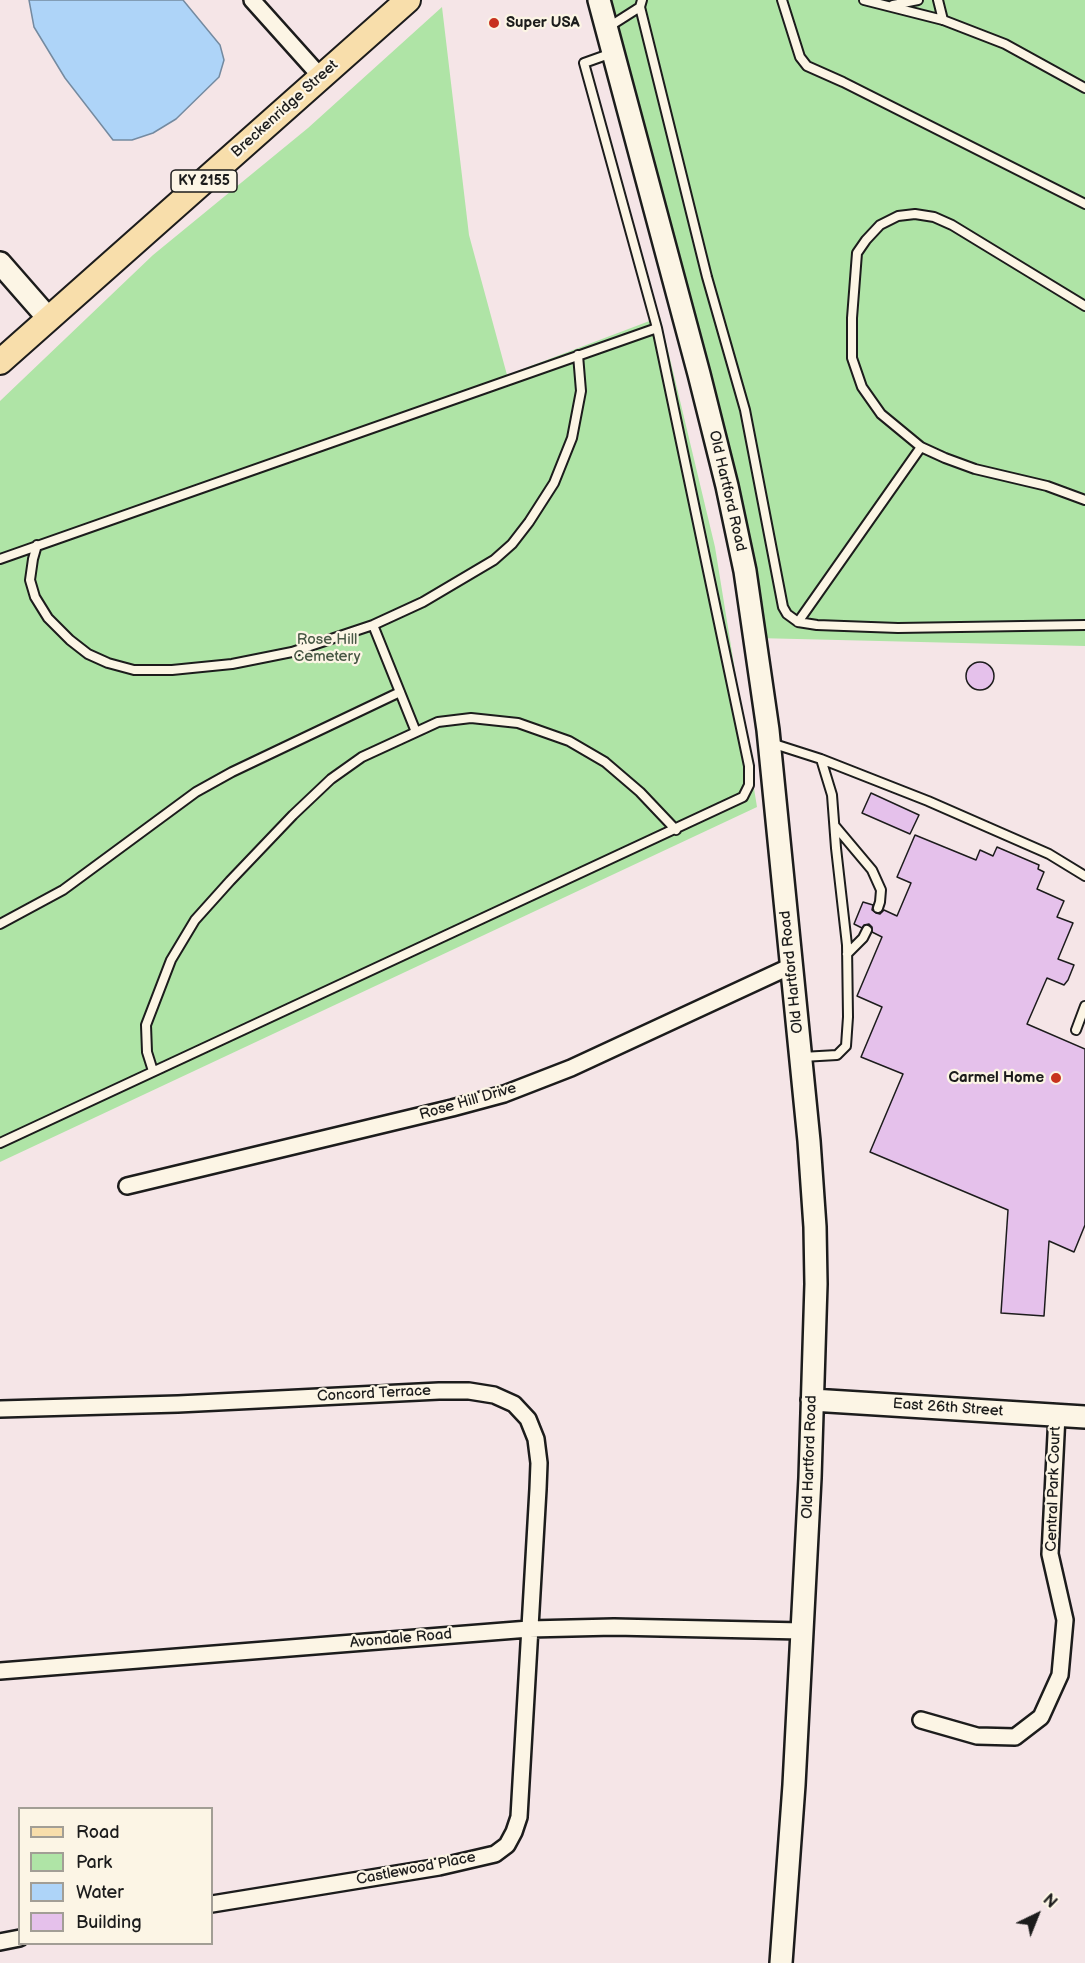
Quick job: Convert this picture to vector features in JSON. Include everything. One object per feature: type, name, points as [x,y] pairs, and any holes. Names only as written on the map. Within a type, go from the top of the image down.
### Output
[{"type":"main road","name":"Old Hartford Road","points":[[599,0],[696,362],[727,486],[745,571],[769,742],[809,1141],[816,1284],[802,1631],[781,1963]]},
{"type":"main road","name":"Breckenridge Street","points":[[0,362],[321,77],[402,2]]},
{"type":"main road","points":[[0,263],[49,319]]},
{"type":"main road","name":"East 26th Street","points":[[812,1400],[1085,1417]]},
{"type":"street","points":[[252,0],[321,77]]},
{"type":"street","name":"Rose Hill Drive","points":[[127,1186],[504,1094],[571,1068],[791,966]]},
{"type":"street","name":"Concord Terrace","points":[[0,1409],[178,1404],[440,1391],[469,1391],[494,1395],[514,1404],[528,1419],[536,1439],[539,1462],[529,1629]]},
{"type":"street","name":"Central Park Court","points":[[921,1720],[977,1736],[1015,1737],[1041,1717],[1060,1675],[1065,1620],[1050,1554],[1057,1415]]},
{"type":"street","name":"Avondale Road","points":[[0,1671],[529,1629],[614,1627],[802,1631]]},
{"type":"street","name":"Castlewood Place","points":[[213,1904],[439,1867],[495,1854],[507,1845],[519,1817],[529,1629]]},
{"type":"street","points":[[0,1942],[18,1938]]},
{"type":"lane","points":[[782,0],[800,57],[807,66],[1085,204]]},
{"type":"lane","points":[[864,0],[943,20],[1005,44],[1085,88]]},
{"type":"lane","points":[[888,6],[918,0]]},
{"type":"lane","points":[[938,0],[943,20]]},
{"type":"lane","points":[[607,28],[641,4],[704,266],[745,410],[783,607],[787,614],[798,622],[817,625],[898,628],[1085,625]]},
{"type":"lane","points":[[0,1143],[743,797],[749,784],[749,766],[657,328],[584,63],[613,52]]},
{"type":"lane","points":[[1085,306],[934,217],[915,214],[898,216],[880,225],[858,253],[852,318],[852,358],[862,387],[881,414],[921,447],[975,469],[1047,486],[1085,500]]},
{"type":"lane","points":[[0,558],[657,328]]},
{"type":"lane","points":[[37,545],[30,580],[35,597],[48,618],[88,654],[108,663],[134,670],[171,670],[232,664],[292,652],[373,625],[423,602],[494,560],[512,544],[529,522],[554,483],[572,438],[581,391],[578,355]]},
{"type":"lane","points":[[798,622],[921,447]]},
{"type":"lane","points":[[373,625],[416,732]]},
{"type":"lane","points":[[0,924],[63,890],[196,792],[232,772],[400,692]]},
{"type":"lane","points":[[153,1071],[147,1052],[146,1025],[171,960],[195,920],[293,815],[331,779],[362,757],[416,732],[438,722],[471,718],[518,723],[569,741],[605,762],[640,792],[676,830]]},
{"type":"lane","points":[[769,742],[821,759],[928,801],[1049,854],[1085,876]]},
{"type":"lane","points":[[800,1057],[837,1055],[846,1047],[847,954],[832,795],[821,759]]},
{"type":"lane","points":[[834,824],[872,870],[881,890],[878,908]]},
{"type":"lane","points":[[847,954],[863,938],[867,930]]},
{"type":"lane","points":[[1076,1030],[1085,1006]]},
{"type":"green space","points":[[599,0],[1085,0],[1085,646],[756,638]]},
{"type":"green space","name":"Rose Hill Cemetery","points":[[442,7],[469,235],[507,375],[660,317],[715,547],[757,807],[0,1162],[0,401],[153,255],[308,128]]},
{"type":"water","points":[[29,0],[183,0],[220,45],[224,60],[219,77],[176,119],[153,133],[132,140],[113,140],[65,78],[34,27]]},
{"type":"building","points":[[980,662],[990,666],[994,676],[990,686],[980,690],[970,686],[966,676],[970,666]]},
{"type":"building","points":[[871,793],[919,815],[910,834],[862,813]]},
{"type":"building","name":"Carmel Home","points":[[915,835],[976,860],[980,850],[993,856],[997,847],[1039,865],[1038,869],[1044,872],[1037,889],[1064,901],[1057,917],[1073,923],[1058,959],[1074,965],[1068,980],[1064,985],[1047,978],[1027,1024],[1085,1049],[1085,1225],[1074,1252],[1049,1241],[1044,1316],[1001,1313],[1008,1210],[870,1152],[903,1074],[861,1057],[882,1007],[857,996],[882,937],[872,932],[869,924],[862,928],[854,924],[863,902],[873,905],[872,910],[876,913],[880,914],[884,910],[897,916],[911,883],[897,877]]},
{"type":"place","name":"Super USA","points":[[494,23]]},
{"type":"place","name":"Carmel Home","points":[[1056,1078]]}]
